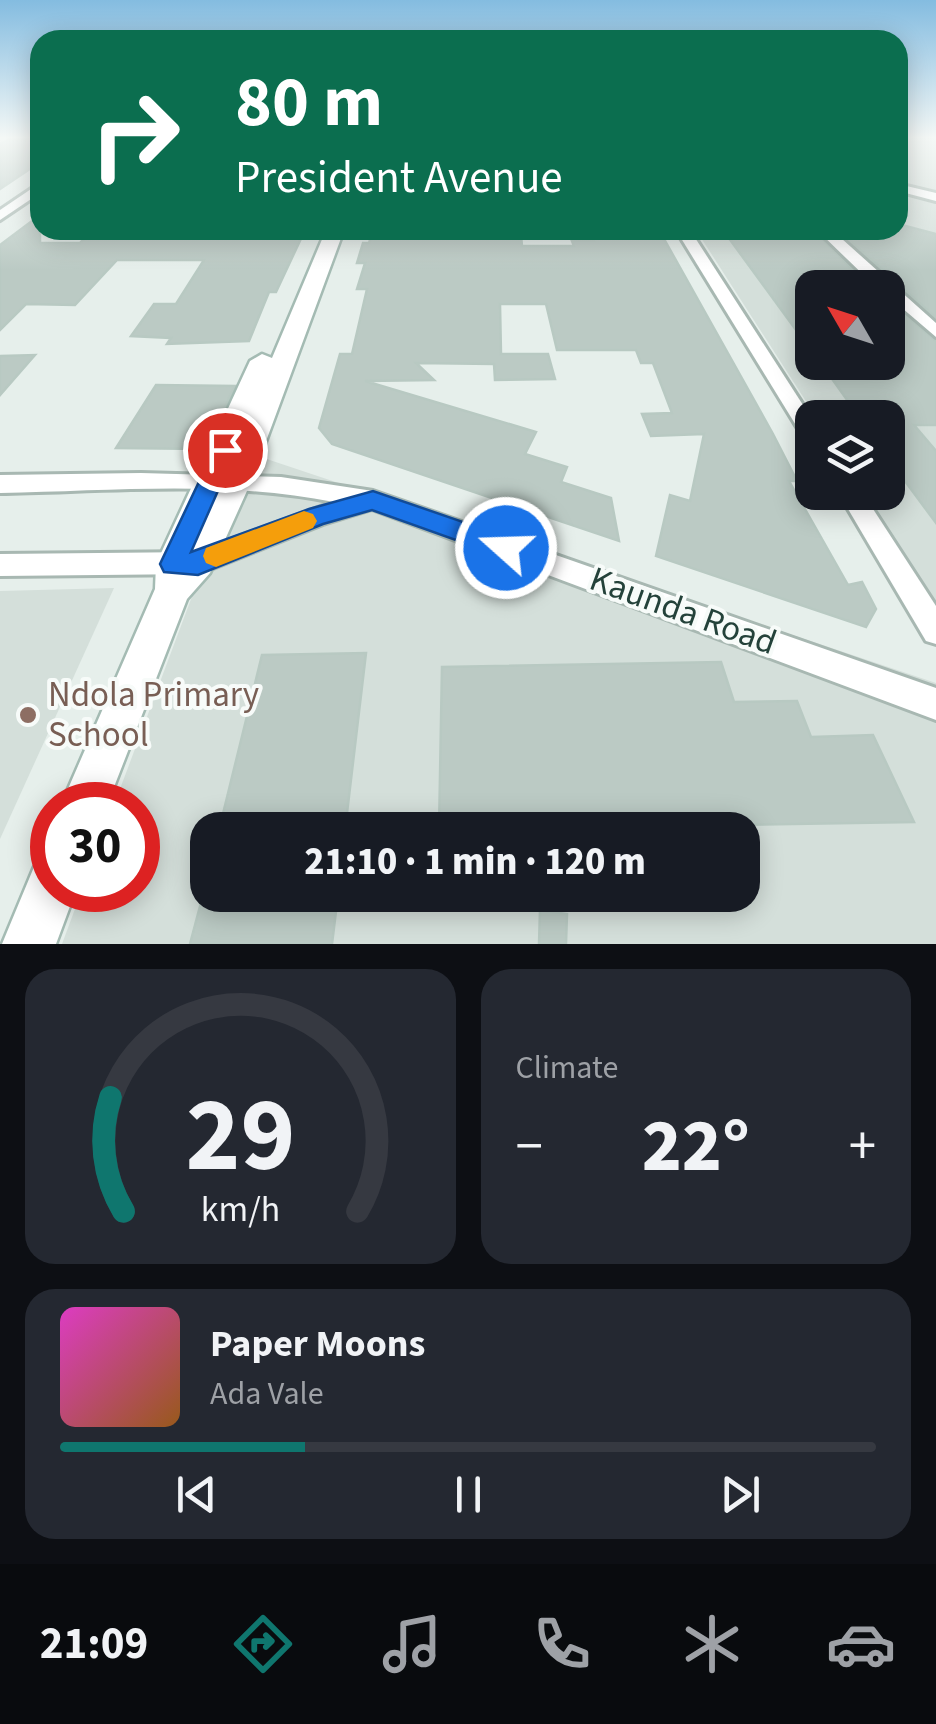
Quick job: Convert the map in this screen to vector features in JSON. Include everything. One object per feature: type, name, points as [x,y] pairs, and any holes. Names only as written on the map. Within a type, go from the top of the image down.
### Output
[{"type":"main road","points":[[224,483],[313,240]]},
{"type":"main road","points":[[93,782],[146,648],[224,483],[331,240]]},
{"type":"main road","points":[[29,944],[41,912]]},
{"type":"street","points":[[908,190],[936,197]]},
{"type":"street","points":[[0,216],[30,194]]},
{"type":"street","points":[[689,240],[795,408]]},
{"type":"street","points":[[835,240],[867,270]]},
{"type":"street","points":[[905,304],[936,332]]},
{"type":"street","name":"Kaunda Road","points":[[0,484],[224,483],[335,492],[373,500],[936,704]]},
{"type":"street","points":[[0,565],[182,572],[318,516],[373,500]]},
{"type":"street","points":[[860,510],[936,631]]},
{"type":"shaded area","points":[[908,182],[936,182],[936,605],[875,510],[905,510],[905,400],[805,400],[702,240],[908,240]]},
{"type":"shaded area","points":[[246,452],[936,683],[936,944],[62,944],[74,912],[160,912],[160,782],[123,782]]},
{"type":"shaded area","name":"Ndola Primary School","points":[[114,588],[0,839],[0,591]]},
{"type":"building","points":[[30,222],[30,240],[40,243],[300,240],[276,292],[269,292],[249,341],[167,344],[171,338],[131,336],[154,304],[176,304],[204,260],[117,260],[75,305],[26,304],[0,330],[0,245]]},
{"type":"building","points":[[908,227],[936,234],[936,318],[905,290],[905,270],[883,270],[849,240],[908,240]]},
{"type":"building","points":[[521,240],[522,246],[574,246],[572,241],[665,240],[795,477],[795,481],[789,481],[795,492],[795,510],[805,510],[848,585],[862,582],[876,609],[866,627],[656,556],[670,495],[690,501],[704,434],[651,436],[642,414],[672,413],[653,363],[641,363],[636,350],[557,350],[546,304],[500,304],[501,354],[548,354],[555,379],[495,380],[494,364],[416,363],[434,380],[365,381],[536,432],[525,454],[567,467],[561,482],[611,498],[619,541],[332,444],[319,428],[340,354],[352,354],[367,289],[357,289],[365,263],[357,263],[363,243]]},
{"type":"building","points":[[730,240],[823,240],[853,270],[795,270],[795,329]]},
{"type":"building","points":[[905,315],[936,341],[936,425],[914,425],[936,451],[936,523],[905,481],[905,400],[847,400],[833,380],[905,380]]},
{"type":"building","points":[[35,355],[0,395],[0,356]]},
{"type":"building","points":[[156,385],[235,386],[205,449],[116,448]]},
{"type":"building","points":[[366,653],[347,812],[223,812],[262,655]]},
{"type":"building","points":[[721,662],[734,702],[797,701],[811,737],[873,735],[914,822],[760,825],[760,812],[439,812],[442,667]]},
{"type":"building","points":[[198,912],[336,912],[332,944],[190,944]]},
{"type":"building","points":[[540,912],[567,914],[566,944],[539,944]]},
{"type":"slow traffic","points":[[216,556],[304,521]]},
{"type":"place","name":"Ndola Primary School","points":[[28,715]]},
{"type":"route","points":[[225,450],[173,564],[198,564],[318,516],[373,500],[506,548]]}]
